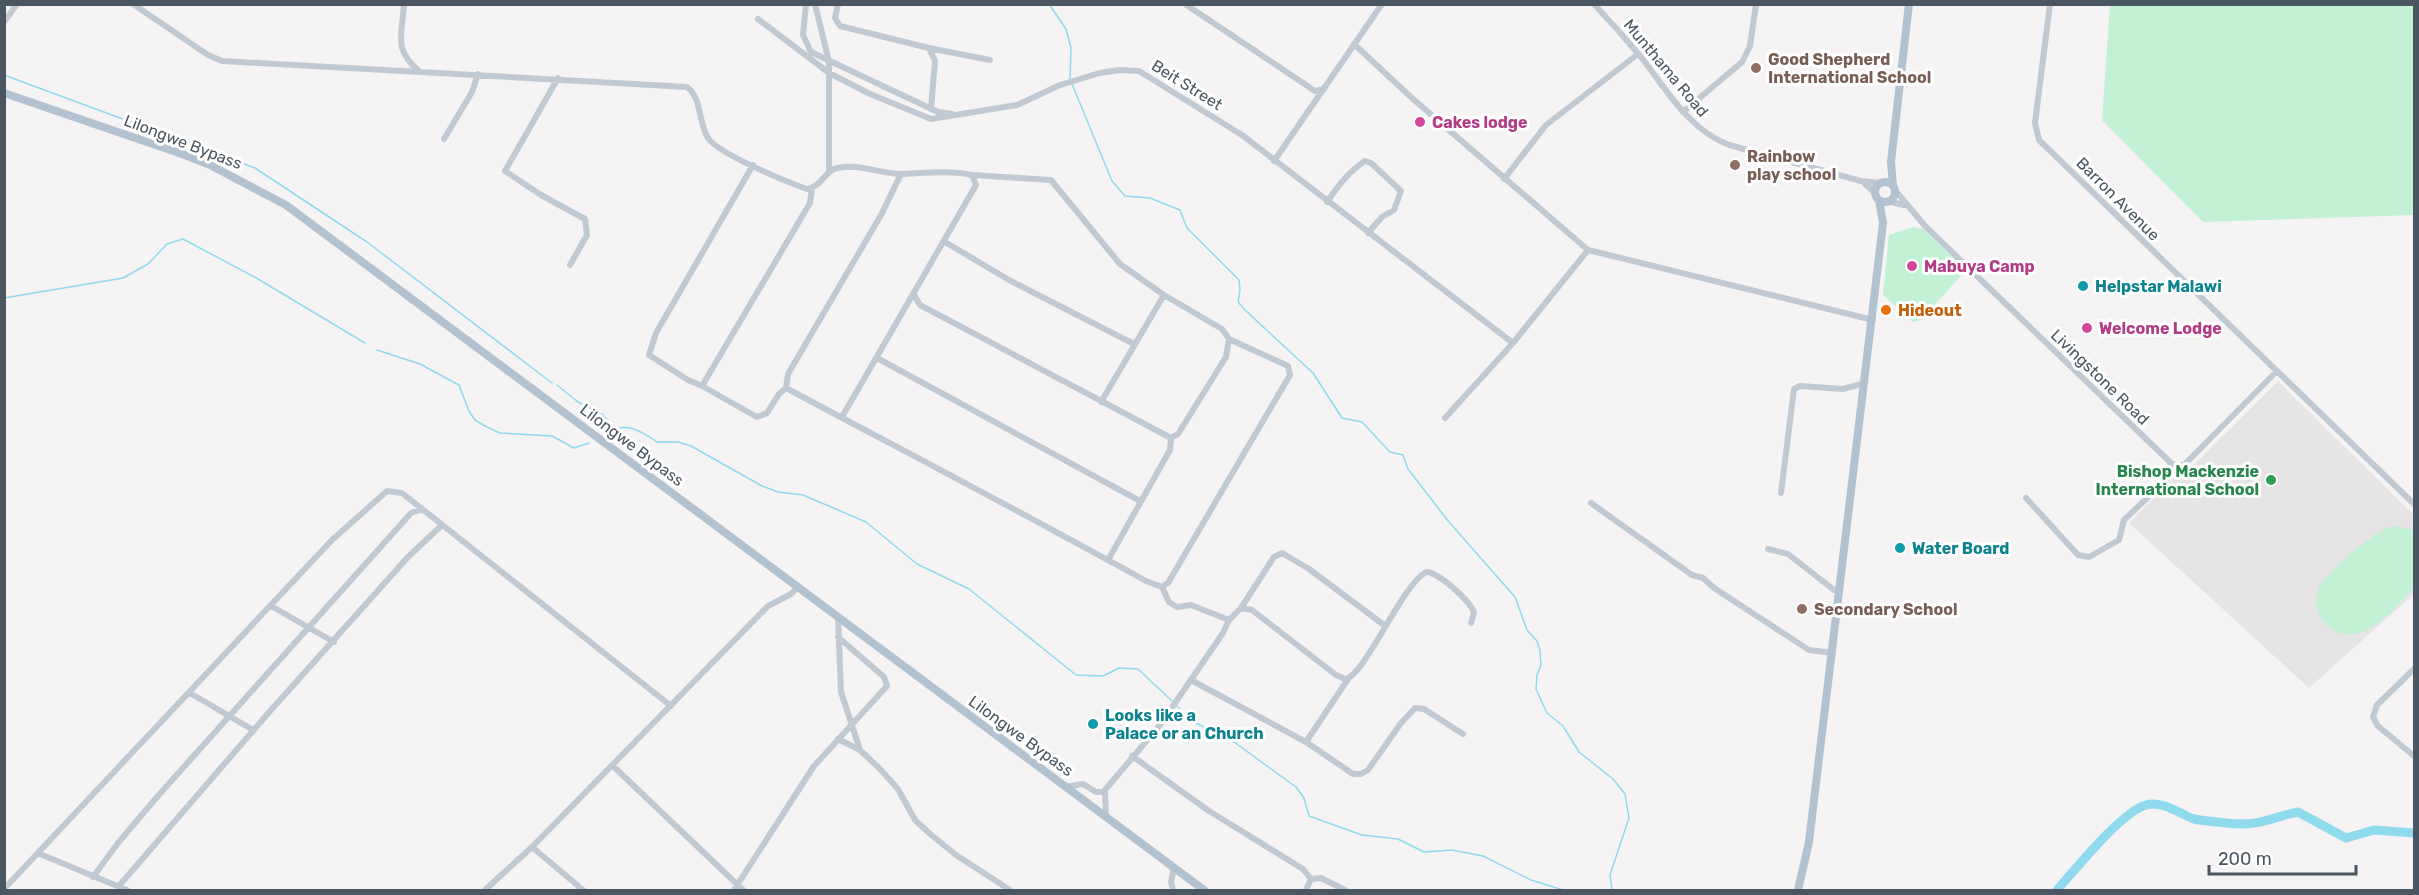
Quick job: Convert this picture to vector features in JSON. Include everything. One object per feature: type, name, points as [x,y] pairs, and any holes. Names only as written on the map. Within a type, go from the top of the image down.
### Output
[{"type":"main road","points":[[1798,891],[1809,842],[1883,223],[1894,188],[1891,162],[1909,4]]},
{"type":"main road","name":"Lilongwe Bypass","points":[[4,93],[210,165],[286,205],[1204,891]]},
{"type":"main road","points":[[1883,223],[1877,197],[1880,183],[1891,162]]},
{"type":"main road","points":[[1880,183],[1887,181],[1894,188]]},
{"type":"main road","points":[[1877,197],[1886,204],[1891,202]]},
{"type":"street","points":[[4,22],[17,4]]},
{"type":"street","points":[[133,4],[208,55],[222,61],[687,87],[695,96],[707,137],[711,143],[799,186],[812,188],[820,184],[829,172],[843,167],[900,174],[921,172],[1052,180],[1115,260],[1164,295],[1222,329],[1230,339],[1287,366],[1290,375],[1168,583],[1162,586]]},
{"type":"street","points":[[404,4],[401,51],[406,60],[420,71]]},
{"type":"street","points":[[807,4],[803,17],[804,41],[811,52],[931,109],[945,114],[962,115]]},
{"type":"street","points":[[815,4],[829,62],[829,172]]},
{"type":"street","points":[[838,4],[835,18],[840,26],[990,60]]},
{"type":"street","points":[[1185,4],[1315,91],[1324,89]]},
{"type":"street","name":"Munthama Road","points":[[1594,4],[1701,131],[1721,142],[1861,181],[1880,183]]},
{"type":"street","points":[[1683,112],[1742,62],[1750,46],[1756,4]]},
{"type":"street","name":"Barron Avenue","points":[[2050,4],[2035,123],[2039,140],[2415,504]]},
{"type":"street","points":[[1274,161],[1379,5]]},
{"type":"street","name":"Beit Street","points":[[759,19],[829,73],[870,94],[931,119],[1017,105],[1075,79],[1130,69],[1139,71],[1242,135],[1513,343]]},
{"type":"street","points":[[1354,44],[1504,179],[1588,250],[1873,320]]},
{"type":"street","points":[[929,48],[935,61],[931,109]]},
{"type":"street","points":[[1504,179],[1546,125],[1638,54]]},
{"type":"street","points":[[444,139],[472,92],[478,74]]},
{"type":"street","points":[[558,78],[505,171],[548,200],[585,219],[587,235],[570,265]]},
{"type":"street","points":[[1327,202],[1339,183],[1356,166],[1365,161],[1371,163],[1401,191],[1394,210],[1382,217],[1368,232]]},
{"type":"street","points":[[753,165],[656,333],[650,350],[651,358],[757,417],[767,413],[779,394],[786,388],[788,374],[880,215],[900,174]]},
{"type":"street","points":[[843,417],[976,185],[972,175]]},
{"type":"street","name":"Munthama Road","points":[[1861,181],[1877,197]]},
{"type":"street","points":[[702,386],[810,203],[812,188]]},
{"type":"street","name":"Livingstone Road","points":[[1894,188],[1907,207],[2172,464]]},
{"type":"street","name":"Livingstone Road","points":[[1891,202],[1907,207]]},
{"type":"street","points":[[945,242],[1009,280],[1134,344]]},
{"type":"street","points":[[1445,418],[1513,343],[1588,250]]},
{"type":"street","points":[[914,294],[920,305],[1171,438]]},
{"type":"street","points":[[1101,402],[1164,295]]},
{"type":"street","points":[[1171,438],[1178,434],[1226,357],[1230,339]]},
{"type":"street","points":[[877,358],[1140,501]]},
{"type":"street","points":[[2026,498],[2078,555],[2089,557],[2119,540],[2124,520],[2167,479],[2172,464],[2179,466],[2186,464],[2277,371]]},
{"type":"street","points":[[1781,493],[1794,388],[1800,386],[1843,389],[1865,383]]},
{"type":"street","points":[[786,388],[843,417],[873,436],[1038,520],[1108,560],[1162,586],[1173,606],[1191,605],[1229,620]]},
{"type":"street","points":[[1108,560],[1170,450],[1171,438]]},
{"type":"street","points":[[4,889],[24,867],[40,854],[348,525],[387,491],[402,494],[670,706]]},
{"type":"street","points":[[1591,503],[1692,575],[1703,578],[1714,588],[1809,650],[1833,653]]},
{"type":"street","points":[[93,877],[118,843],[309,627],[411,513],[420,510]]},
{"type":"street","points":[[118,887],[253,730],[408,557],[442,525]]},
{"type":"street","points":[[1768,549],[1788,554],[1834,590],[1840,591]]},
{"type":"street","points":[[1106,817],[1104,792],[1155,731],[1274,557],[1286,553],[1384,625]]},
{"type":"street","points":[[1306,742],[1348,679],[1354,674],[1384,625],[1423,574],[1431,571],[1470,604],[1474,613],[1471,623]]},
{"type":"street","points":[[485,891],[532,847],[768,606],[791,594],[798,587]]},
{"type":"street","points":[[271,606],[334,642]]},
{"type":"street","points":[[1241,608],[1252,610],[1336,675],[1348,679]]},
{"type":"street","points":[[838,617],[841,692],[850,726],[860,750]]},
{"type":"street","points":[[736,888],[814,766],[887,686],[884,677],[838,637]]},
{"type":"street","points":[[2415,669],[2377,705],[2373,717],[2378,726],[2415,756]]},
{"type":"street","points":[[1191,680],[1306,742],[1357,774],[1368,770],[1401,723],[1415,708],[1424,709],[1463,734]]},
{"type":"street","points":[[190,693],[253,730]]},
{"type":"street","points":[[838,739],[860,750],[898,789],[915,820],[928,832],[956,855],[998,879],[1010,891]]},
{"type":"street","points":[[1132,756],[1209,811],[1303,869],[1311,879]]},
{"type":"street","points":[[612,765],[736,888],[743,891]]},
{"type":"street","points":[[1065,787],[1083,784],[1096,792],[1104,792]]},
{"type":"street","points":[[532,847],[583,891]]},
{"type":"street","points":[[40,854],[126,891]]},
{"type":"street","points":[[1173,891],[1171,882],[1174,868]]},
{"type":"street","points":[[1311,879],[1321,878],[1345,891]]},
{"type":"street","points":[[1306,891],[1311,879]]},
{"type":"shaded area","name":"Bishop Mackenzie International School","points":[[2278,381],[2414,515],[2414,594],[2309,688],[2129,523],[2175,477],[2179,480]]},
{"type":"green space","points":[[2110,5],[2414,5],[2414,215],[2203,222],[2102,120]]},
{"type":"green space","points":[[1913,227],[1923,229],[1966,270],[1921,320],[1913,322],[1883,295],[1889,235]]},
{"type":"green space","points":[[2394,526],[2414,530],[2414,589],[2365,631],[2345,634],[2336,631],[2328,626],[2318,611],[2316,601],[2322,583],[2363,543]]},
{"type":"waterway","points":[[1049,4],[1066,29],[1071,48],[1070,79]]},
{"type":"waterway","points":[[4,75],[255,168],[367,242],[552,383]]},
{"type":"waterway","points":[[1072,84],[1112,181],[1125,196],[1150,198],[1180,210],[1187,228],[1239,280],[1238,302],[1313,373],[1342,418],[1362,422],[1390,452],[1403,455],[1408,469],[1449,522],[1515,597],[1527,630],[1537,641],[1540,651],[1541,665],[1537,675],[1536,689],[1547,713],[1563,726],[1579,752],[1613,779],[1625,794],[1629,818],[1610,875],[1612,890]]},
{"type":"waterway","points":[[4,298],[123,278],[148,264],[167,244],[183,239],[258,279],[365,343]]},
{"type":"waterway","points":[[377,350],[420,364],[459,385],[475,420],[500,433],[552,436],[574,448],[589,443]]},
{"type":"waterway","points":[[557,385],[578,402],[602,414],[615,428]]},
{"type":"waterway","points":[[606,433],[627,427],[657,442],[678,442],[691,446],[762,486],[778,492],[803,495],[866,522],[917,564],[969,589],[1076,675],[1103,676],[1119,668],[1138,669],[1172,701]]},
{"type":"waterway","points":[[1176,705],[1190,720],[1234,742],[1296,787],[1304,798],[1309,816],[1362,835],[1398,839],[1424,852],[1452,850],[1483,856],[1531,880],[1563,890]]},
{"type":"waterway","points":[[2057,890],[2086,856],[2124,818],[2152,804],[2165,806],[2194,819],[2237,824],[2256,823],[2298,812],[2346,838],[2374,830],[2414,833]]},
{"type":"place","name":"Good Shepherd International School","points":[[1756,68]]},
{"type":"place","name":"Cakes lodge","points":[[1420,122]]},
{"type":"place","name":"Rainbow play school","points":[[1735,165]]},
{"type":"place","name":"Mabuya Camp","points":[[1912,266]]},
{"type":"place","name":"Helpstar Malawi","points":[[2083,286]]},
{"type":"place","name":"Hideout","points":[[1886,310]]},
{"type":"place","name":"Welcome Lodge","points":[[2087,328]]},
{"type":"place","name":"Bishop Mackenzie International School","points":[[2271,480]]},
{"type":"place","name":"Water Board","points":[[1900,548]]},
{"type":"place","name":"Secondary School","points":[[1802,609]]},
{"type":"place","name":"Looks like a Palace or an Church","points":[[1093,724]]}]
